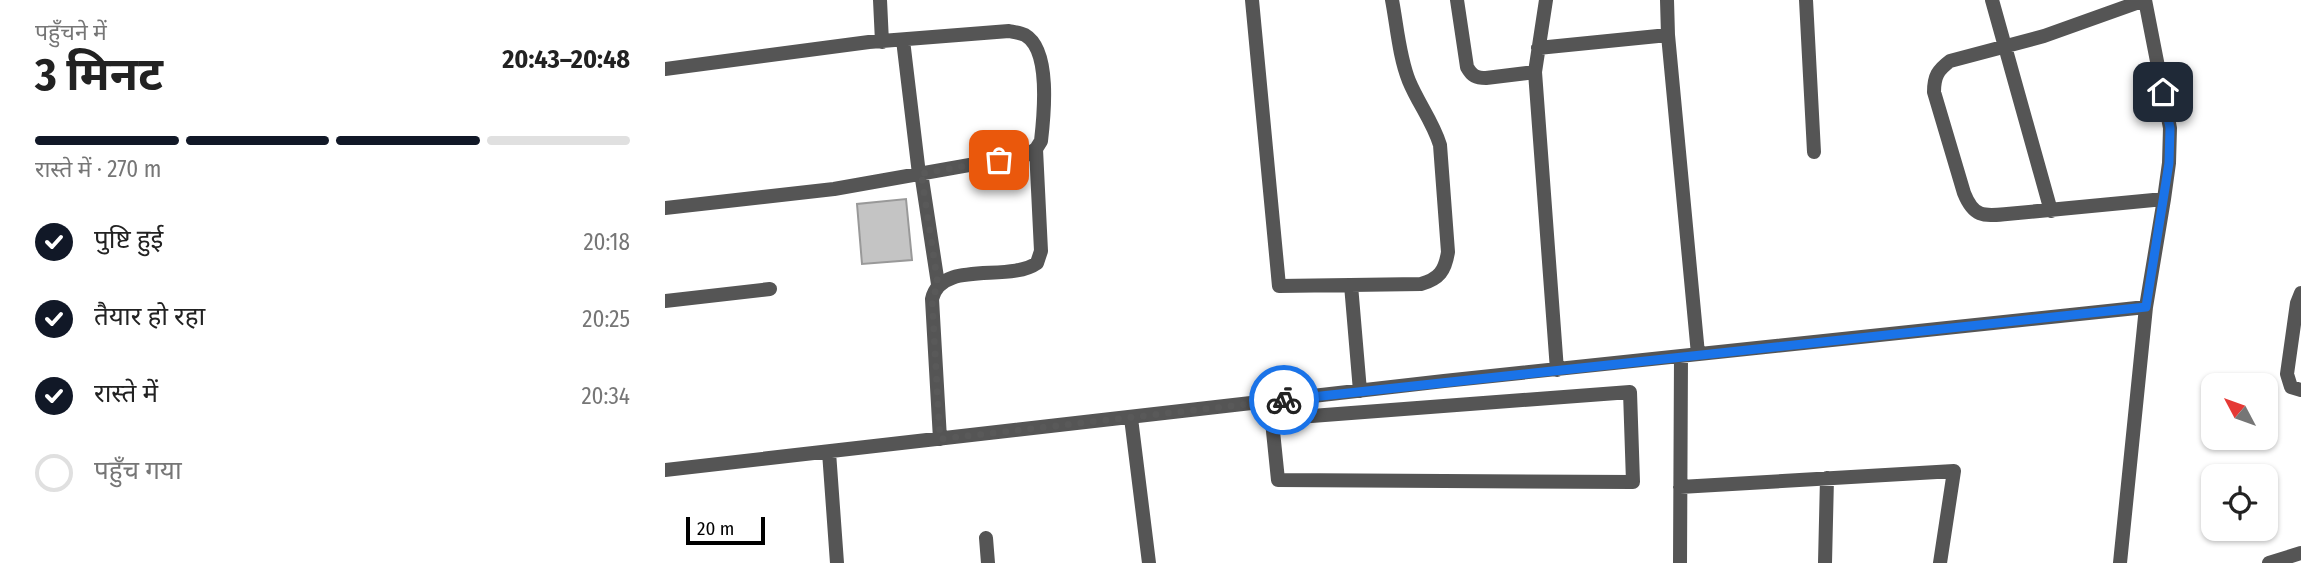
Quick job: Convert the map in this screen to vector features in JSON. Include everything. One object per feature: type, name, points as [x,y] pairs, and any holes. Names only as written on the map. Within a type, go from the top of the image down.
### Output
[{"type":"street","points":[[880,0],[882,42]]},
{"type":"street","points":[[1252,0],[1279,286],[1421,284],[1433,281],[1441,275],[1446,266],[1448,252],[1440,145],[1404,67],[1392,0]]},
{"type":"street","points":[[1457,0],[1467,67],[1471,74],[1486,78],[1535,72]]},
{"type":"street","points":[[1546,0],[1535,72],[1557,370]]},
{"type":"street","points":[[1667,0],[1698,354]]},
{"type":"street","points":[[1806,0],[1814,152]]},
{"type":"street","points":[[1992,0],[2051,211]]},
{"type":"street","points":[[2120,563],[2146,307],[2164,199],[2169,163],[2170,128],[2145,0],[2044,36],[1950,61],[1938,70],[1934,80],[1936,104],[1969,205],[1984,216],[2164,199]]},
{"type":"street","points":[[665,69],[882,42],[1009,31],[1026,35],[1039,49],[1043,65],[1041,141],[1036,149],[1026,155],[834,189],[665,208]]},
{"type":"street","points":[[1538,48],[1668,35]]},
{"type":"street","points":[[903,40],[919,174],[922,179],[938,285],[932,299],[940,439]]},
{"type":"street","points":[[938,285],[957,276],[1024,271],[1037,263],[1041,251],[1036,149]]},
{"type":"street","points":[[1350,285],[1360,391]]},
{"type":"street","points":[[665,301],[770,289]]},
{"type":"street","points":[[2301,293],[2297,303],[2287,374],[2291,387],[2301,390]]},
{"type":"street","points":[[665,470],[1444,381],[2146,307]]},
{"type":"street","points":[[1680,563],[1681,356]]},
{"type":"street","points":[[1444,381],[1446,406]]},
{"type":"street","points":[[1271,402],[1272,419],[1278,480],[1633,482],[1630,392],[1272,419]]},
{"type":"street","points":[[1131,418],[1149,563]]},
{"type":"street","points":[[829,452],[837,563]]},
{"type":"street","points":[[1680,487],[1954,471],[1940,563]]},
{"type":"street","points":[[1825,563],[1827,478]]},
{"type":"street","points":[[986,538],[988,563]]},
{"type":"street","points":[[2269,563],[2301,553]]},
{"type":"building","points":[[906,199],[912,260],[862,264],[857,204]]},
{"type":"way so far","points":[[999,160],[919,174],[922,179],[938,285],[933,291],[932,299],[940,439],[1284,400]]},
{"type":"route","points":[[1284,400],[2146,307],[2169,163],[2170,128],[2163,92]]}]
